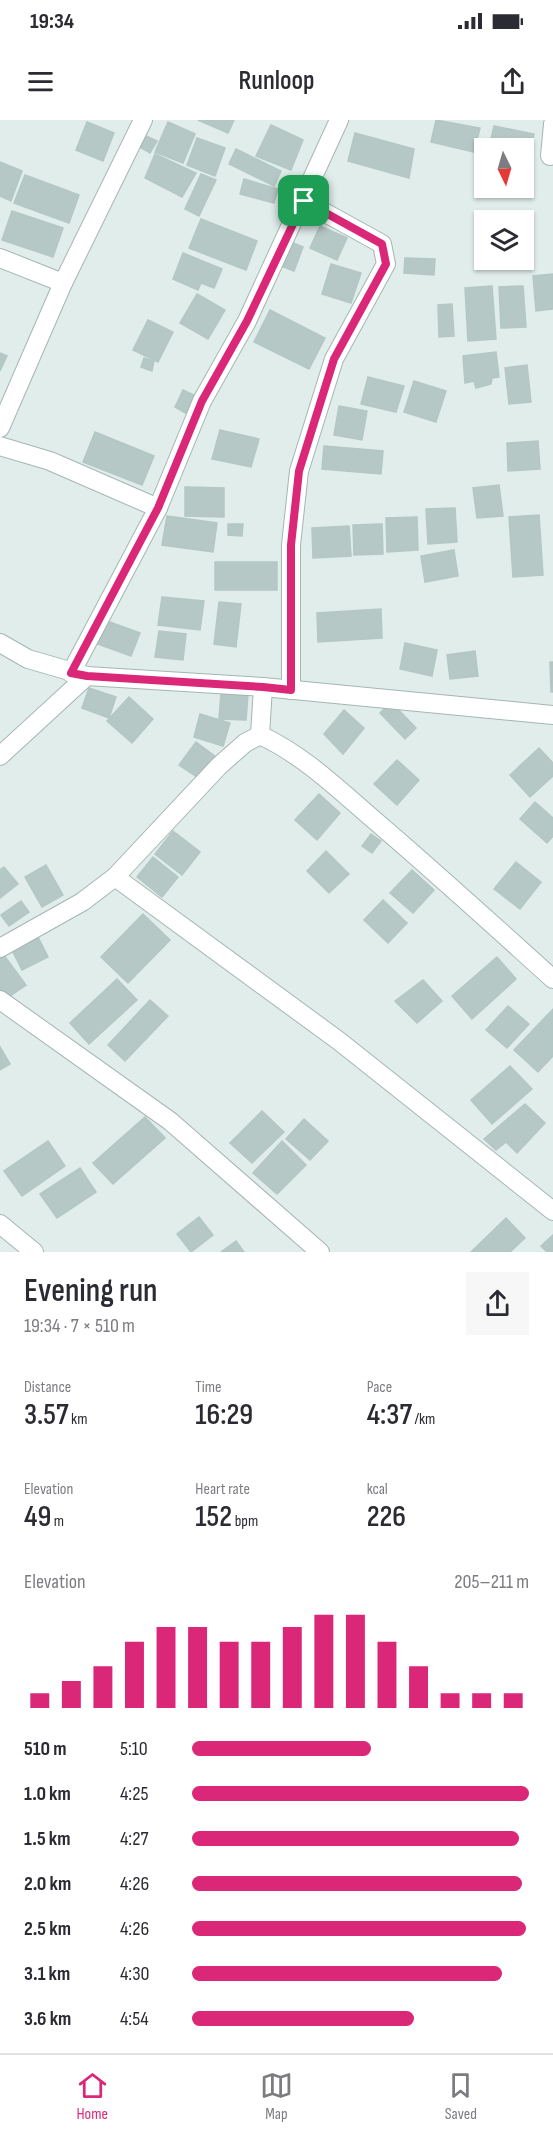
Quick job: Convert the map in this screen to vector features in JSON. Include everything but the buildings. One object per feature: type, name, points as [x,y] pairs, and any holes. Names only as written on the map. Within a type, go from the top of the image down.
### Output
[{"type":"street","points":[[0,428],[63,283],[143,120]]},
{"type":"street","points":[[0,756],[79,674],[158,508],[202,401],[247,321],[304,201],[339,120]]},
{"type":"street","points":[[550,156],[553,124]]},
{"type":"street","points":[[291,690],[291,545],[299,471],[334,359],[386,264],[382,244],[304,201]]},
{"type":"street","points":[[0,258],[63,283]]},
{"type":"street","points":[[0,446],[50,461],[158,508]]},
{"type":"street","points":[[0,643],[28,659],[79,674],[375,697],[551,718]]},
{"type":"street","points":[[260,735],[263,687]]},
{"type":"street","points":[[0,948],[82,902],[115,877],[219,766],[245,743],[260,735]]},
{"type":"street","points":[[260,735],[304,760],[416,856],[553,979]]},
{"type":"street","points":[[115,877],[339,1041],[553,1211]]},
{"type":"street","points":[[0,1000],[170,1121],[320,1252]]},
{"type":"street","points":[[0,1224],[34,1252]]},
{"type":"route","points":[[304,201],[382,244],[386,264],[334,359],[299,471],[291,545],[291,690],[147,681],[71,673],[158,508],[202,401],[247,321],[304,201]]}]
